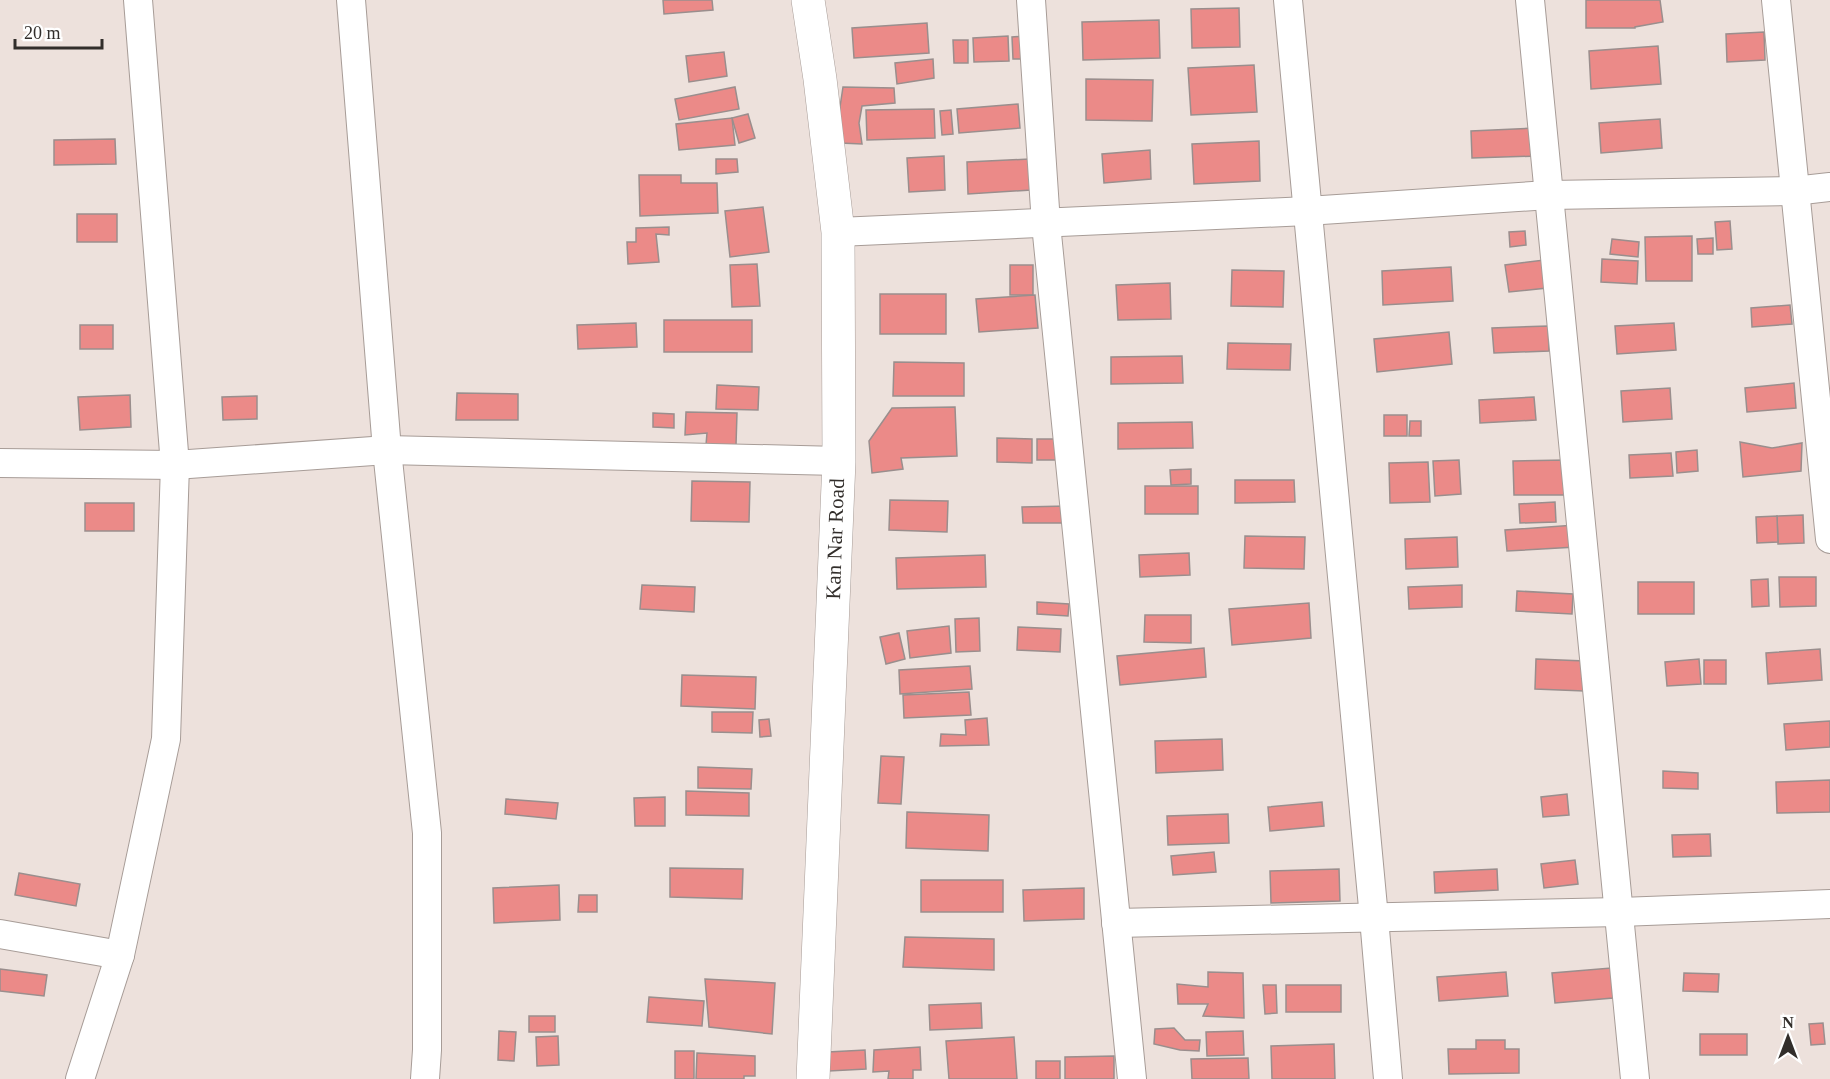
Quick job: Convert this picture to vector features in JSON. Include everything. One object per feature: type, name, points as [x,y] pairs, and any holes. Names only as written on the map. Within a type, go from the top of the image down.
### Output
[{"type":"main road","name":"Kan Nar Road","points":[[808,0],[838,232],[839,461],[813,1079]]},
{"type":"street","points":[[80,1079],[120,956],[166,739],[175,465],[138,0]]},
{"type":"street","points":[[351,0],[387,450],[427,833],[425,1079]]},
{"type":"street","points":[[1031,0],[1046,224],[1132,1079]]},
{"type":"street","points":[[1287,0],[1388,1079]]},
{"type":"street","points":[[1530,0],[1635,1079]]},
{"type":"street","points":[[1776,0],[1830,538]]},
{"type":"street","points":[[838,232],[1307,211],[1549,195],[1794,191],[1830,188]]},
{"type":"street","points":[[0,463],[175,465],[387,450],[839,461]]},
{"type":"street","points":[[1116,923],[1620,912],[1830,904]]},
{"type":"street","points":[[0,934],[120,956]]},
{"type":"building","points":[[663,0],[712,0],[713,10],[664,14]]},
{"type":"building","points":[[1586,0],[1660,0],[1663,22],[1635,28],[1586,28]]},
{"type":"building","points":[[1239,8],[1240,47],[1192,48],[1191,9]]},
{"type":"building","points":[[1159,20],[1160,58],[1083,60],[1082,22]]},
{"type":"building","points":[[927,23],[929,53],[854,58],[852,28]]},
{"type":"building","points":[[1764,32],[1765,60],[1727,62],[1726,34]]},
{"type":"building","points":[[1008,36],[1009,61],[974,62],[973,38]]},
{"type":"building","points":[[1024,36],[1025,59],[1013,59],[1012,37]]},
{"type":"building","points":[[953,40],[968,40],[968,63],[954,63]]},
{"type":"building","points":[[1658,46],[1661,84],[1591,89],[1589,51]]},
{"type":"building","points":[[724,52],[727,76],[689,82],[686,56]]},
{"type":"building","points":[[933,59],[934,78],[897,84],[895,63]]},
{"type":"building","points":[[1254,65],[1257,112],[1191,115],[1188,68]]},
{"type":"building","points":[[1086,79],[1153,80],[1152,121],[1086,120]]},
{"type":"building","points":[[735,87],[739,109],[679,120],[675,99]]},
{"type":"building","points":[[843,87],[894,88],[895,103],[862,106],[859,123],[862,144],[840,143],[840,107]]},
{"type":"building","points":[[1018,104],[1020,128],[959,133],[957,109]]},
{"type":"building","points":[[934,109],[935,138],[867,140],[866,110]]},
{"type":"building","points":[[951,110],[953,134],[942,135],[940,111]]},
{"type":"building","points":[[748,114],[755,138],[739,143],[732,118]]},
{"type":"building","points":[[732,118],[735,145],[679,150],[676,124]]},
{"type":"building","points":[[1660,119],[1662,148],[1601,153],[1599,123]]},
{"type":"building","points":[[1535,128],[1537,156],[1472,158],[1471,131]]},
{"type":"building","points":[[115,139],[116,164],[54,165],[54,140]]},
{"type":"building","points":[[1259,141],[1260,181],[1194,184],[1192,144]]},
{"type":"building","points":[[1150,150],[1151,179],[1104,183],[1102,154]]},
{"type":"building","points":[[944,156],[945,190],[909,192],[907,158]]},
{"type":"building","points":[[716,159],[737,159],[738,172],[716,174]]},
{"type":"building","points":[[1029,159],[1031,190],[968,194],[967,162]]},
{"type":"building","points":[[639,175],[681,175],[681,183],[717,183],[718,213],[640,216]]},
{"type":"building","points":[[763,207],[769,252],[730,257],[725,211]]},
{"type":"building","points":[[77,214],[117,214],[117,242],[77,242]]},
{"type":"building","points":[[1730,221],[1732,249],[1717,250],[1715,222]]},
{"type":"building","points":[[669,227],[669,235],[656,234],[659,262],[628,264],[627,242],[636,242],[636,228]]},
{"type":"building","points":[[1525,231],[1526,245],[1510,247],[1509,232]]},
{"type":"building","points":[[1692,236],[1692,281],[1646,281],[1645,237]]},
{"type":"building","points":[[1713,238],[1713,254],[1698,254],[1697,239]]},
{"type":"building","points":[[1612,239],[1639,242],[1638,257],[1610,254]]},
{"type":"building","points":[[1602,259],[1638,261],[1637,284],[1601,282]]},
{"type":"building","points":[[1544,260],[1547,288],[1509,292],[1505,265]]},
{"type":"building","points":[[757,264],[760,306],[732,307],[730,265]]},
{"type":"building","points":[[1010,265],[1033,265],[1033,295],[1010,295]]},
{"type":"building","points":[[1451,267],[1453,301],[1383,305],[1382,271]]},
{"type":"building","points":[[1232,270],[1284,271],[1283,307],[1231,306]]},
{"type":"building","points":[[1170,283],[1171,319],[1118,320],[1116,285]]},
{"type":"building","points":[[880,294],[946,294],[946,334],[880,334]]},
{"type":"building","points":[[1035,295],[1038,328],[979,332],[976,299]]},
{"type":"building","points":[[1790,305],[1792,324],[1752,327],[1751,308]]},
{"type":"building","points":[[664,320],[752,320],[752,352],[664,352]]},
{"type":"building","points":[[636,323],[637,347],[578,349],[577,325]]},
{"type":"building","points":[[1674,323],[1676,350],[1617,354],[1615,326]]},
{"type":"building","points":[[80,325],[113,325],[113,349],[80,349]]},
{"type":"building","points":[[1548,326],[1549,351],[1494,353],[1492,328]]},
{"type":"building","points":[[1449,332],[1452,364],[1377,372],[1374,339]]},
{"type":"building","points":[[1228,343],[1291,344],[1290,370],[1227,369]]},
{"type":"building","points":[[1182,356],[1183,383],[1111,384],[1111,357]]},
{"type":"building","points":[[894,362],[964,363],[964,396],[893,396]]},
{"type":"building","points":[[1794,383],[1796,408],[1747,412],[1745,388]]},
{"type":"building","points":[[717,385],[759,387],[758,410],[716,409]]},
{"type":"building","points":[[1670,388],[1672,419],[1623,422],[1621,391]]},
{"type":"building","points":[[457,393],[518,394],[518,420],[456,420]]},
{"type":"building","points":[[130,395],[131,427],[80,430],[78,397]]},
{"type":"building","points":[[257,396],[257,419],[223,420],[222,397]]},
{"type":"building","points":[[1534,397],[1536,420],[1480,423],[1479,400]]},
{"type":"building","points":[[955,407],[957,456],[901,458],[903,469],[872,473],[869,441],[892,408]]},
{"type":"building","points":[[686,412],[737,413],[736,445],[706,445],[707,433],[685,435]]},
{"type":"building","points":[[653,413],[674,414],[674,428],[653,427]]},
{"type":"building","points":[[1384,415],[1407,415],[1407,436],[1384,436]]},
{"type":"building","points":[[1410,421],[1421,421],[1421,436],[1409,436]]},
{"type":"building","points":[[1192,422],[1193,448],[1118,449],[1118,423]]},
{"type":"building","points":[[997,438],[1032,439],[1032,463],[997,462]]},
{"type":"building","points":[[1037,439],[1057,439],[1057,460],[1037,460]]},
{"type":"building","points":[[1740,442],[1772,448],[1802,443],[1801,471],[1743,477]]},
{"type":"building","points":[[1697,450],[1698,471],[1677,473],[1676,452]]},
{"type":"building","points":[[1671,453],[1673,476],[1630,478],[1629,455]]},
{"type":"building","points":[[1459,460],[1461,494],[1435,496],[1433,461]]},
{"type":"building","points":[[1566,460],[1566,495],[1514,495],[1513,461]]},
{"type":"building","points":[[1428,462],[1430,502],[1390,503],[1389,463]]},
{"type":"building","points":[[1191,469],[1191,484],[1171,485],[1170,470]]},
{"type":"building","points":[[1235,480],[1294,480],[1295,502],[1235,503]]},
{"type":"building","points":[[692,481],[750,482],[749,522],[691,521]]},
{"type":"building","points":[[1145,486],[1198,486],[1198,514],[1145,514]]},
{"type":"building","points":[[890,500],[948,501],[947,532],[889,530]]},
{"type":"building","points":[[1555,502],[1556,522],[1520,523],[1519,504]]},
{"type":"building","points":[[85,503],[134,503],[134,531],[85,531]]},
{"type":"building","points":[[1067,506],[1067,523],[1023,523],[1022,507]]},
{"type":"building","points":[[1803,515],[1804,543],[1778,544],[1777,516]]},
{"type":"building","points":[[1777,516],[1778,542],[1757,543],[1756,517]]},
{"type":"building","points":[[1575,525],[1576,547],[1507,551],[1505,530]]},
{"type":"building","points":[[1245,536],[1305,537],[1304,569],[1244,568]]},
{"type":"building","points":[[1457,537],[1458,567],[1406,569],[1405,539]]},
{"type":"building","points":[[1189,553],[1190,575],[1140,577],[1139,555]]},
{"type":"building","points":[[985,555],[986,587],[897,589],[896,558]]},
{"type":"building","points":[[1779,577],[1816,577],[1816,606],[1780,607]]},
{"type":"building","points":[[1768,579],[1769,606],[1752,607],[1751,580]]},
{"type":"building","points":[[1638,582],[1694,582],[1694,614],[1638,614]]},
{"type":"building","points":[[642,585],[695,587],[694,612],[640,609]]},
{"type":"building","points":[[1462,585],[1462,607],[1409,609],[1408,587]]},
{"type":"building","points":[[1517,591],[1573,594],[1572,614],[1516,611]]},
{"type":"building","points":[[1037,602],[1069,604],[1068,616],[1037,614]]},
{"type":"building","points":[[1309,603],[1311,638],[1232,645],[1229,609]]},
{"type":"building","points":[[1145,615],[1191,615],[1191,643],[1144,642]]},
{"type":"building","points":[[979,618],[980,651],[956,652],[955,619]]},
{"type":"building","points":[[949,626],[951,653],[910,658],[907,631]]},
{"type":"building","points":[[1018,627],[1061,629],[1060,652],[1017,650]]},
{"type":"building","points":[[899,633],[905,659],[886,664],[880,637]]},
{"type":"building","points":[[1204,648],[1206,677],[1120,685],[1117,656]]},
{"type":"building","points":[[1820,649],[1822,680],[1768,684],[1766,653]]},
{"type":"building","points":[[1536,659],[1585,661],[1584,691],[1535,689]]},
{"type":"building","points":[[1699,659],[1701,684],[1667,686],[1665,662]]},
{"type":"building","points":[[1704,660],[1726,660],[1726,684],[1704,684]]},
{"type":"building","points":[[970,666],[972,689],[900,694],[899,670]]},
{"type":"building","points":[[682,675],[756,677],[755,709],[681,706]]},
{"type":"building","points":[[969,692],[971,715],[904,718],[903,695]]},
{"type":"building","points":[[712,712],[753,712],[752,733],[712,732]]},
{"type":"building","points":[[987,718],[989,745],[940,746],[941,734],[966,735],[965,720]]},
{"type":"building","points":[[769,719],[771,736],[760,737],[759,720]]},
{"type":"building","points":[[1830,721],[1830,747],[1786,750],[1784,724]]},
{"type":"building","points":[[1222,739],[1223,770],[1156,773],[1155,741]]},
{"type":"building","points":[[881,756],[904,757],[901,804],[878,803]]},
{"type":"building","points":[[698,767],[752,769],[751,789],[698,788]]},
{"type":"building","points":[[1663,771],[1698,773],[1698,789],[1663,788]]},
{"type":"building","points":[[1830,780],[1830,812],[1777,813],[1776,782]]},
{"type":"building","points":[[686,791],[749,793],[749,816],[686,815]]},
{"type":"building","points":[[1567,794],[1569,815],[1543,817],[1541,797]]},
{"type":"building","points":[[665,797],[665,826],[635,826],[634,798]]},
{"type":"building","points":[[506,799],[558,803],[556,819],[505,814]]},
{"type":"building","points":[[1322,802],[1324,826],[1270,831],[1268,807]]},
{"type":"building","points":[[907,812],[989,815],[988,851],[906,848]]},
{"type":"building","points":[[1228,814],[1229,843],[1168,845],[1167,816]]},
{"type":"building","points":[[1710,834],[1711,856],[1673,857],[1672,835]]},
{"type":"building","points":[[1214,852],[1216,872],[1173,875],[1171,856]]},
{"type":"building","points":[[1575,860],[1578,884],[1544,888],[1541,864]]},
{"type":"building","points":[[670,868],[743,869],[742,899],[670,897]]},
{"type":"building","points":[[1339,869],[1340,901],[1271,903],[1270,871]]},
{"type":"building","points":[[1497,869],[1498,890],[1435,893],[1434,872]]},
{"type":"building","points":[[19,873],[80,884],[76,906],[15,895]]},
{"type":"building","points":[[921,880],[1003,880],[1003,912],[921,912]]},
{"type":"building","points":[[559,885],[560,920],[494,923],[493,888]]},
{"type":"building","points":[[1084,888],[1084,919],[1024,921],[1023,890]]},
{"type":"building","points":[[579,895],[597,895],[597,912],[578,912]]},
{"type":"building","points":[[905,937],[994,939],[994,970],[903,967]]},
{"type":"building","points":[[1611,968],[1613,998],[1555,1003],[1552,973]]},
{"type":"building","points":[[0,969],[47,975],[44,996],[0,991]]},
{"type":"building","points":[[1208,972],[1243,973],[1244,1018],[1203,1016],[1208,1004],[1178,1004],[1177,984],[1208,987]]},
{"type":"building","points":[[1506,972],[1508,996],[1439,1001],[1437,977]]},
{"type":"building","points":[[1684,973],[1719,974],[1718,992],[1683,991]]},
{"type":"building","points":[[705,979],[775,983],[772,1034],[709,1027]]},
{"type":"building","points":[[1263,985],[1276,985],[1277,1013],[1265,1014]]},
{"type":"building","points":[[1286,985],[1341,985],[1341,1012],[1286,1012]]},
{"type":"building","points":[[649,997],[704,1001],[702,1026],[647,1022]]},
{"type":"building","points":[[981,1003],[982,1028],[930,1030],[929,1005]]},
{"type":"building","points":[[529,1016],[555,1016],[555,1032],[529,1032]]},
{"type":"building","points":[[1823,1023],[1825,1044],[1811,1045],[1809,1024]]},
{"type":"building","points":[[1174,1028],[1185,1040],[1200,1040],[1199,1051],[1180,1050],[1154,1044],[1155,1029]]},
{"type":"building","points":[[499,1031],[516,1032],[514,1061],[498,1060]]},
{"type":"building","points":[[1243,1031],[1244,1055],[1207,1056],[1206,1032]]},
{"type":"building","points":[[1700,1034],[1747,1034],[1747,1055],[1700,1055]]},
{"type":"building","points":[[558,1036],[559,1065],[537,1066],[536,1037]]},
{"type":"building","points":[[1014,1037],[1017,1079],[949,1079],[946,1041]]},
{"type":"building","points":[[1476,1040],[1505,1040],[1505,1049],[1519,1049],[1519,1073],[1449,1074],[1448,1049],[1476,1049]]},
{"type":"building","points":[[1334,1044],[1335,1079],[1272,1079],[1271,1046]]},
{"type":"building","points":[[920,1047],[921,1070],[913,1070],[913,1079],[888,1079],[889,1071],[873,1072],[874,1050]]},
{"type":"building","points":[[865,1050],[866,1069],[829,1071],[828,1052]]},
{"type":"building","points":[[675,1051],[694,1051],[694,1079],[675,1079]]},
{"type":"building","points":[[697,1053],[755,1056],[755,1076],[744,1076],[744,1079],[696,1079]]},
{"type":"building","points":[[1114,1056],[1114,1079],[1065,1079],[1065,1057]]},
{"type":"building","points":[[1248,1058],[1249,1079],[1192,1079],[1191,1059]]},
{"type":"building","points":[[1036,1061],[1060,1061],[1060,1079],[1036,1079]]}]
